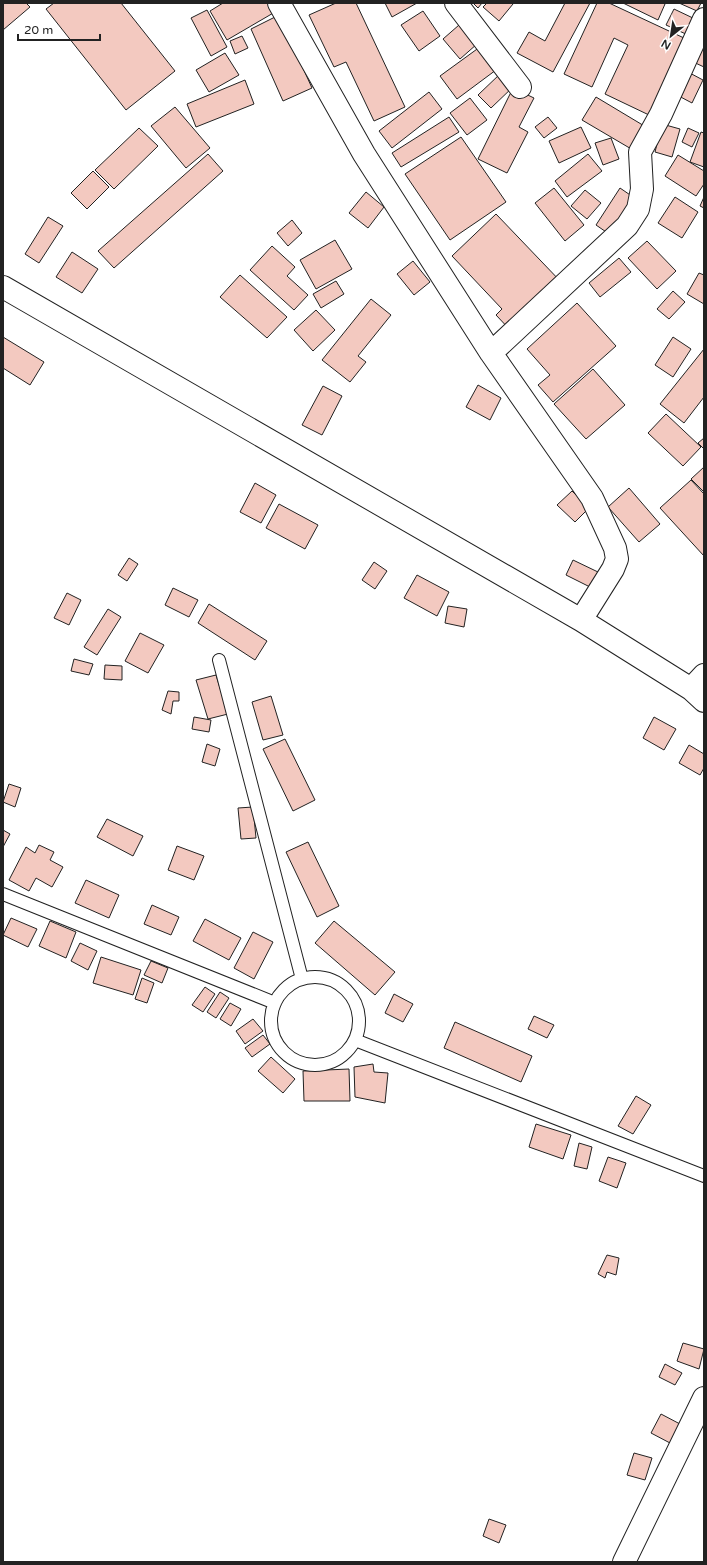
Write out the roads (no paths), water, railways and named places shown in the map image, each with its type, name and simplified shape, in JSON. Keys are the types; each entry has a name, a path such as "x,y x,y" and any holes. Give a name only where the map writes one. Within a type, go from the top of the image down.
{"street":[{"path":"279,3 364,154 491,354 592,498 615,548 617,559 613,569 581,620"},
{"path":"456,3 520,87"},
{"path":"491,354 627,226 638,209 642,189 640,152 661,114 704,19"},
{"path":"3,287 700,688"},
{"path":"624,1562 697,1429 704,1398"}],"lane":[{"path":"219,660 302,979"},
{"path":"3,894 275,1003"},
{"path":"317,977 331,980 343,988 353,998 358,1012 359,1026 355,1040 346,1053 334,1061 319,1065 304,1064 290,1057 279,1046 272,1033 271,1018 275,1003 281,992 291,984 302,979 317,977"},
{"path":"355,1040 704,1177"}]}
